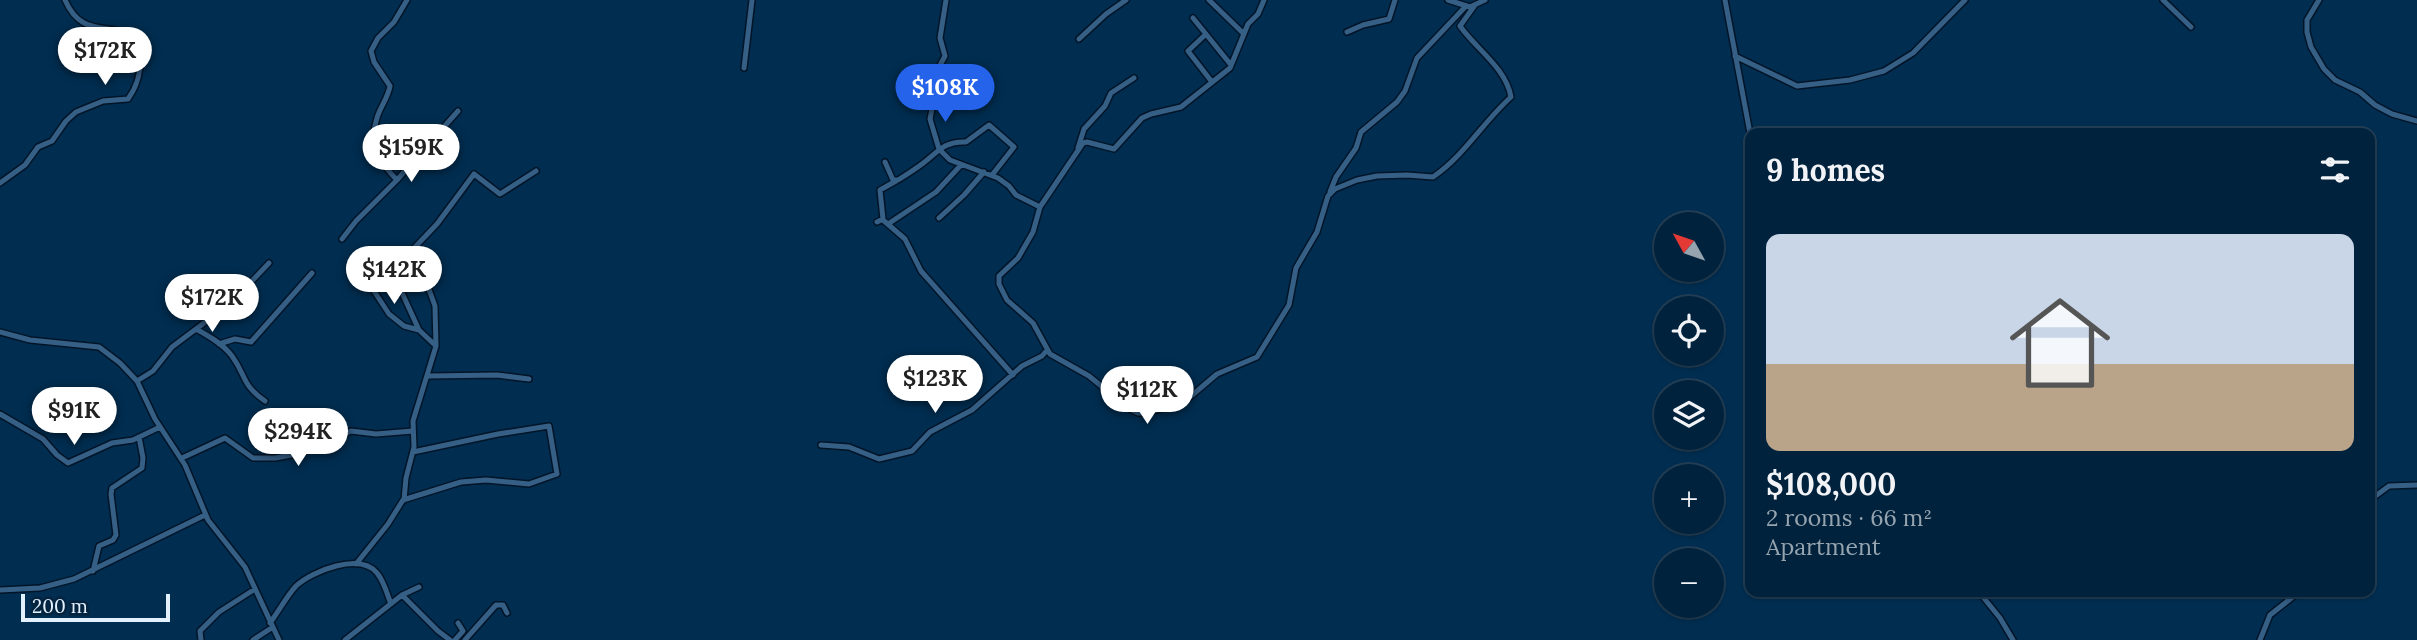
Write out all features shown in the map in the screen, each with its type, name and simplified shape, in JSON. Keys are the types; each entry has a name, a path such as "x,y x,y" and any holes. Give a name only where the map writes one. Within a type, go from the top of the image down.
{"street":[{"path":"0,183 28,162 38,147 52,141 76,112 103,101 128,99 138,80 141,62 136,37 83,22 72,14 65,0"},
{"path":"397,180 377,155 375,127 390,86 374,62 371,51 378,38 394,23 407,0"},
{"path":"744,68 752,0"},
{"path":"946,0 940,34 945,57 932,77 933,104 930,117 939,149 950,160 1003,181 1017,196 1040,207"},
{"path":"1079,39 1126,0"},
{"path":"1209,0 1244,34"},
{"path":"1264,0 1258,14 1249,22 1231,65 1212,82 1176,109 1142,118 1114,149 1087,142 1077,151 1040,207 1032,234 1016,261 1001,273 999,280 1007,300 1036,327 1053,357 1089,376 1135,412 1146,413 1184,402 1217,374 1258,356 1289,305 1296,268 1317,232 1328,195 1336,177 1356,148 1361,132 1397,102 1405,91 1417,58 1466,6"},
{"path":"1347,32 1363,24 1389,19 1395,0"},
{"path":"1448,0 1466,6 1485,0"},
{"path":"1725,0 1749,128"},
{"path":"1735,56 1799,87 1850,80 1881,72 1913,53 1965,0"},
{"path":"2163,0 2191,27"},
{"path":"2319,0 2307,20 2306,32 2324,69 2335,80 2360,92 2375,105 2392,114 2417,121"},
{"path":"1328,195 1344,185 1377,176 1433,177 1456,159 1493,113 1511,97 1510,90 1494,64 1460,26 1475,5"},
{"path":"1193,18 1231,65"},
{"path":"1206,34 1188,51 1212,82"},
{"path":"1077,151 1082,133 1105,106 1111,93 1135,78"},
{"path":"342,239 458,111"},
{"path":"992,175 1014,147 990,125 964,143 955,141 939,149 922,165 879,191 883,222 905,239 921,271 1013,375"},
{"path":"885,162 896,181"},
{"path":"883,222 936,192 961,165"},
{"path":"436,346 419,330 397,321 389,314 374,291 375,283 392,271 437,224 474,174 500,194 536,171"},
{"path":"939,218 984,172"},
{"path":"356,564 404,500 407,471 413,452 414,416 436,346 435,306 414,247"},
{"path":"137,381 151,373 169,349 232,302 269,263"},
{"path":"392,271 419,330"},
{"path":"219,344 235,339 251,342 312,273"},
{"path":"196,329 219,344 233,358 250,390 265,401"},
{"path":"0,332 40,341 99,347 137,381 160,427 182,458 205,515 245,567 279,640"},
{"path":"821,445 846,446 879,459 916,449 930,432 972,410 1026,364 1042,356 1047,350"},
{"path":"428,376 497,375 529,379"},
{"path":"0,414 43,439 57,456 68,463 112,443 139,437 160,427"},
{"path":"404,500 461,482 486,480 529,484 556,474 549,426 413,452"},
{"path":"182,458 225,438 253,458 275,458 297,454 351,431 376,434 413,431"},
{"path":"93,571 99,546 111,541 116,535 112,488 142,468 139,437"},
{"path":"2375,496 2389,486 2417,485"},
{"path":"0,590 40,589 93,571 128,551 205,515"},
{"path":"253,640 272,625 291,592 308,578 324,570 362,564 377,573 391,604"},
{"path":"345,640 402,596 419,587"},
{"path":"201,640 200,631 207,622 255,589"},
{"path":"402,596 438,631 458,640"},
{"path":"1983,597 2013,640"},
{"path":"2260,640 2270,615 2293,597"},
{"path":"458,640 496,605 503,606 508,613"},
{"path":"458,623 463,631 458,640"}]}
